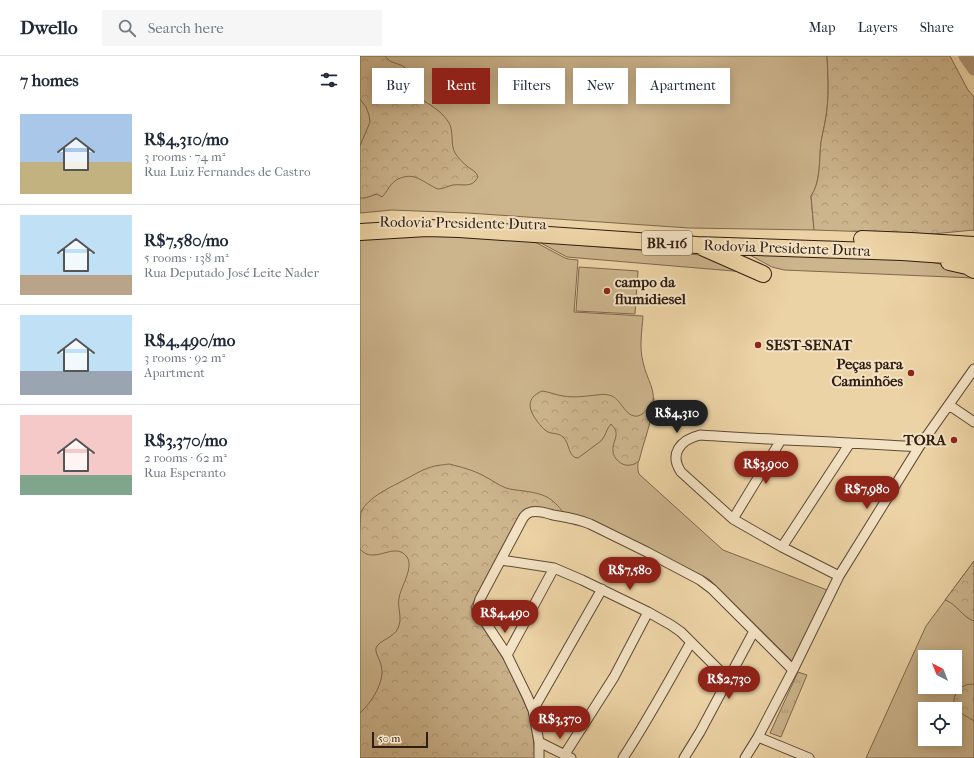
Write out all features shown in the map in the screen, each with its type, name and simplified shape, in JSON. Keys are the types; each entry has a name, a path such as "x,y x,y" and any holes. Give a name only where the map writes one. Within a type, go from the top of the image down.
{"highway":[{"name":"Rodovia Presidente Dutra","path":"360,222 403,219 488,222 737,236 906,246 974,257"},
{"name":"Rodovia Presidente Dutra","path":"360,232 427,228 459,229 697,245 974,245"},
{"path":"906,246 974,234"},
{"path":"697,245 763,274"},
{"path":"906,246 967,266 974,270"}],"street":[{"path":"746,758 793,670 839,576 919,447 974,369"},
{"path":"948,405 974,422"},
{"path":"839,576 782,547 733,519 681,472 677,466 676,459 679,449 688,440 700,435 919,447"},
{"path":"733,519 781,440"},
{"path":"782,547 850,443"},
{"path":"539,758 539,742 533,710 507,655 480,614 478,606 480,599 520,523 525,516 533,511 581,520 700,580 712,589 793,670"},
{"path":"501,560 554,568 648,612 681,632 728,679"},
{"path":"507,655 554,568"},
{"path":"533,710 602,590"},
{"path":"539,742 568,756 614,677 648,612"},
{"path":"684,758 700,732 754,631"},
{"path":"623,758 643,728 691,642"},
{"path":"758,737 809,758"}],"green space":[{"path":"360,56 827,56 827,113 821,142 818,177 811,196 814,230 689,228 468,213 392,210 360,213"},
{"path":"360,56 385,56 391,62 405,67 372,68 372,104 424,104 424,101 435,108 447,120 450,126 455,153 462,162 476,173 478,177 472,184 469,185 453,185 438,189 418,178 407,176 395,181 382,197 377,194 360,198 360,146 370,122 366,107 360,99"},
{"path":"827,56 950,56 968,90 974,97 974,230 932,234 814,230 811,196 818,177 821,142 827,113"},
{"path":"384,235 495,237 535,242 565,258 578,260 574,312 643,316 641,351 654,401 652,416 638,460 639,474 723,550 827,590 792,661 710,580 591,520 577,515 532,507 524,512 517,520 472,603 471,608 506,663 524,702 529,713 534,746 360,758 360,237"},
{"path":"539,242 713,256 745,272 567,257"},
{"path":"748,254 910,259 961,269 973,275 974,278 784,270 772,267"},
{"name":"campo da flumidiesel","path":"579,267 638,271 635,314 576,311"},
{"path":"542,391 567,397 603,394 610,395 615,398 627,412 634,416 641,415 648,408 654,398 650,422 639,461 634,464 624,465 616,459 613,454 613,448 616,431 611,424 601,441 578,458 572,456 563,437 545,430 534,417 530,408 531,400"},
{"path":"449,464 476,472 506,488 531,492 547,497 564,513 532,507 520,515 471,607 472,611 506,663 529,713 532,725 535,758 360,758 360,713 373,698 381,678 381,665 376,648 398,628 400,620 399,598 409,566 407,557 402,552 391,551 378,555 372,555 366,554 360,549 361,512 374,497 387,489 427,468"},
{"path":"974,561 974,758 866,758 926,626"},
{"path":"974,561 974,621 966,617 953,604 945,600"},
{"path":"798,672 807,675 781,737 770,733"},
{"path":"974,684 974,721 962,714 962,702 954,702 956,694 962,694 962,687"}],"waterway":[{"path":"965,56 974,69"}],"place":[{"name":"campo da flumidiesel","path":"607,291"},
{"name":"SEST-SENAT","path":"758,345"},
{"name":"Peças para Caminhões","path":"911,373"},
{"name":"TORA","path":"954,440"}]}
